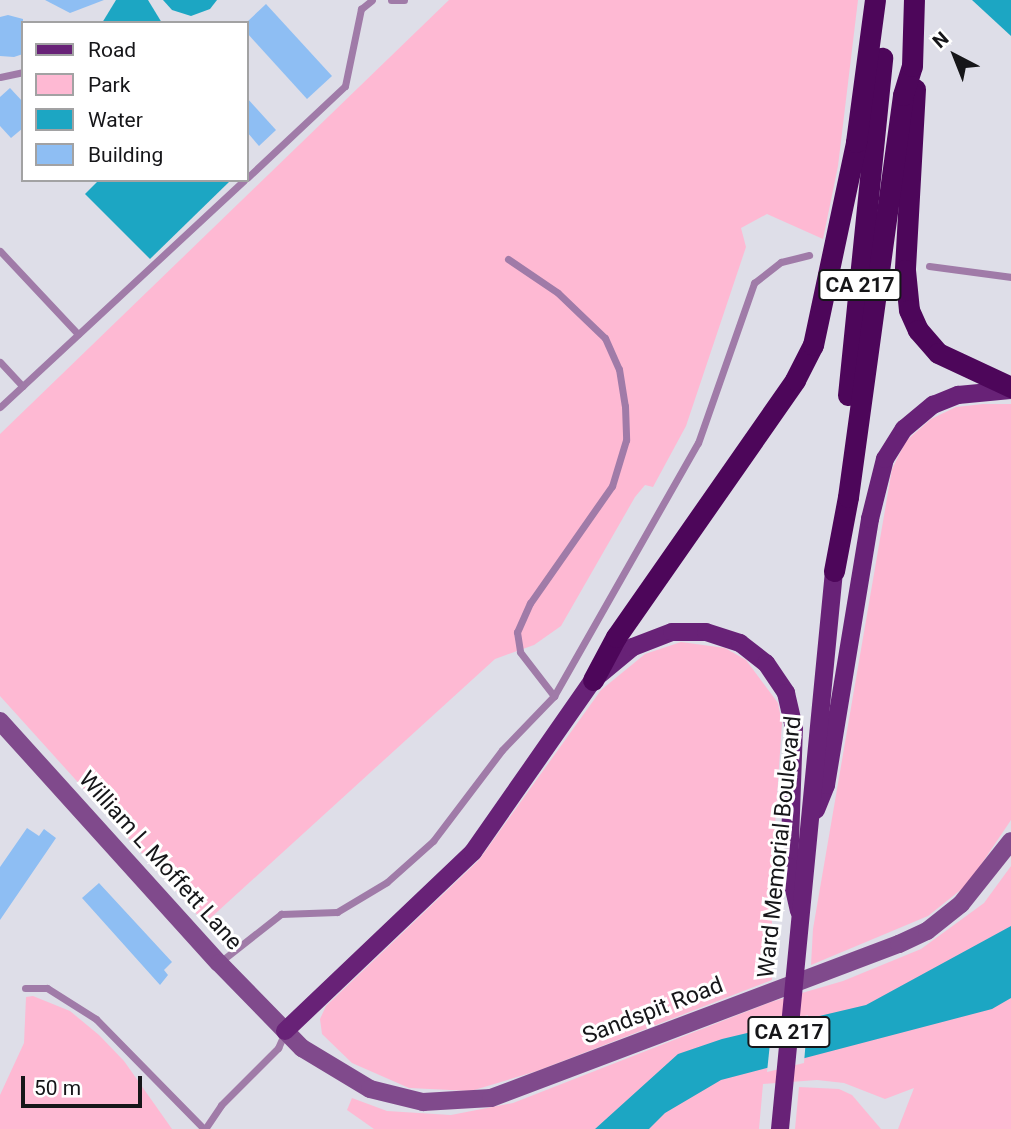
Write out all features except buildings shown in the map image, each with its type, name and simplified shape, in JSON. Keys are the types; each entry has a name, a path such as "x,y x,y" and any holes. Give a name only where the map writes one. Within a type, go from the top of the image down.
{"highway":[{"path":"593,680 616,637 795,380 813,345 856,142 874,0"},
{"name":"Ward Memorial Boulevard","path":"834,571 835,504 877,123 884,0"},
{"name":"Ward Memorial Boulevard","path":"834,571 903,95 912,66 914,0"},
{"path":"912,66 916,95 905,270 909,310 918,330 938,354 1011,389"}],"main road":[{"path":"807,832 826,785 870,519 885,459 904,429 933,405 958,395 1011,389"},
{"name":"Ward Memorial Boulevard","path":"780,1127 834,571"},
{"path":"285,1031 473,852 593,680 633,647 673,632 720,635 748,648 765,663 786,693 792,715 789,867 799,911"}],"street":[{"name":"William L Moffett Lane","path":"0,721 219,963 285,1031"},
{"name":"Sandspit Road","path":"285,1031 344,1077 395,1098 459,1103 491,1098 927,931 981,884 1011,841"}],"lane":[{"path":"248,176 345,86 361,9 372,0"},
{"path":"391,0 404,0"},
{"path":"0,77 21,72"},
{"path":"0,407 242,182"},
{"path":"0,251 78,334"},
{"path":"219,963 281,915 337,912 387,882 433,841 502,750 554,696 698,443 754,283 772,267 809,255"},
{"path":"508,259 558,293 605,338 619,369 625,406 624,449 611,485 530,603 517,632 520,652 554,696"},
{"path":"929,266 1011,277"},
{"path":"0,362 22,386"},
{"path":"25,988 47,988 96,1019 204,1129 221,1105 278,1048 285,1031"}],"green space":[{"path":"449,0 858,0 838,166 823,239 767,214 741,228 746,247 686,426 653,487 645,485 635,497 561,626 534,645 495,659 205,923 0,696 0,434"},
{"path":"1011,404 1011,820 968,884 928,916 811,965 813,929 892,469 906,441 931,419 956,407"},
{"path":"681,642 725,648 746,660 778,703 782,723 772,870 772,980 537,1071 471,1091 409,1088 352,1063 322,1034 320,1019 326,1006 479,860 601,690 645,654"},
{"path":"1011,866 1011,1129 898,1129 914,1088 885,1099 844,1083 817,1080 763,1084 759,1129 374,1129 347,1110 352,1098 387,1111 451,1115 513,1103 771,1002 843,981 921,949 984,903"},
{"path":"33,996 70,1011 99,1035 124,1061 172,1129 0,1129 0,1095 24,1043 26,997"},
{"path":"799,1087 839,1089 852,1095 881,1129 795,1129"}],"water":[{"path":"116,0 148,0 161,21 103,21"},
{"path":"163,0 217,0 210,9 191,16 172,10"},
{"path":"972,0 1011,0 1011,36"},
{"path":"97,182 229,182 150,259 85,194"},
{"path":"1011,926 1011,998 992,1009 721,1080 665,1113 649,1129 595,1129 678,1054 722,1039 866,1005"}],"pier":[{"path":"808,1015 804,1063 767,1072 772,1024"}]}
